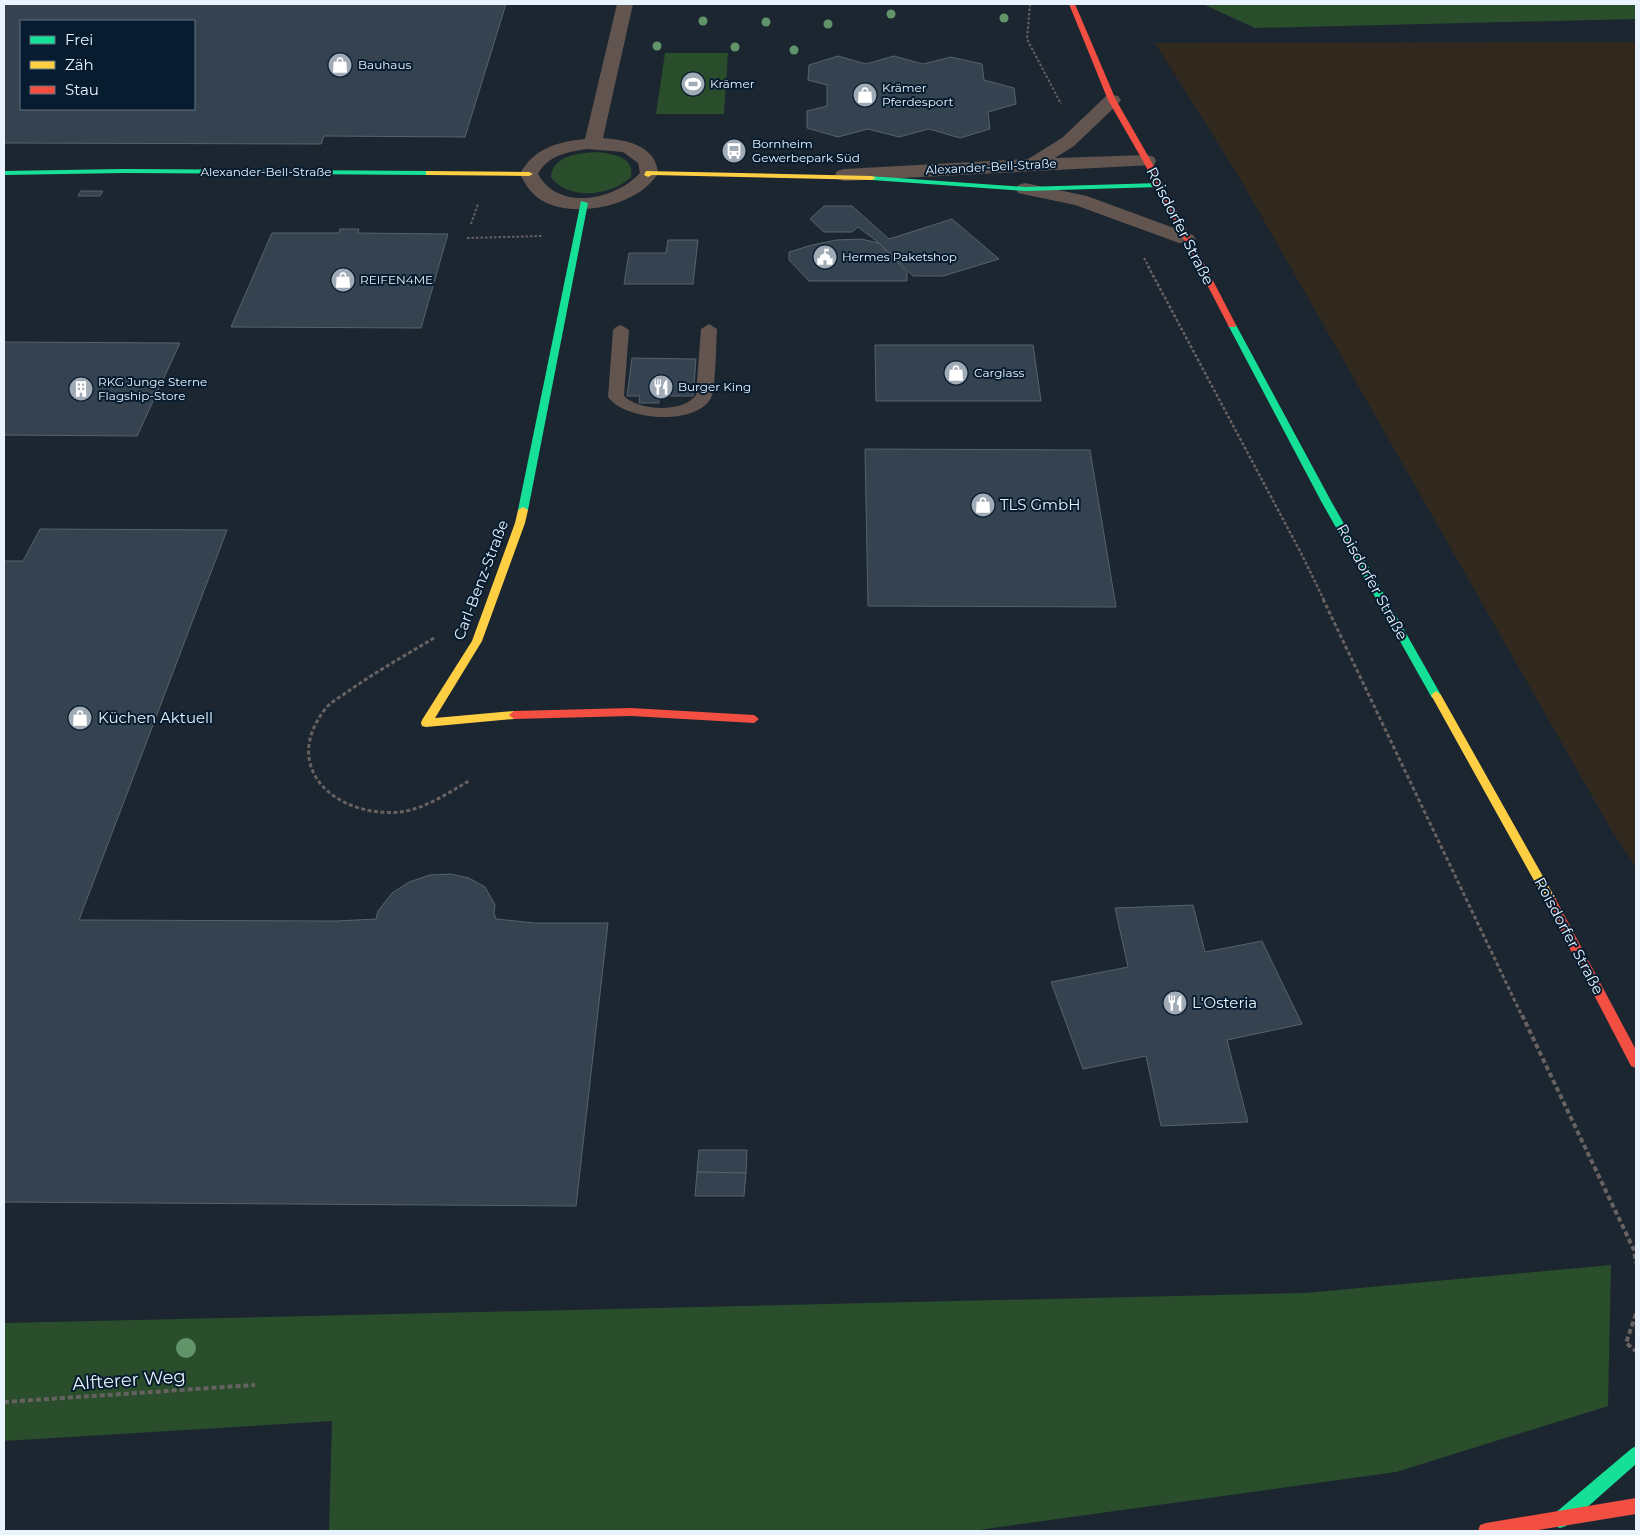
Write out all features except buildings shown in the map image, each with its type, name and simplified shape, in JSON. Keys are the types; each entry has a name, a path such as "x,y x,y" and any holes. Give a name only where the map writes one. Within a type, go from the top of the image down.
{"main road":[{"name":"Roisdorfer Straße","path":"1072,4 1112,100 1147,161 1186,239 1331,510 1544,888 1636,1062"},
{"name":"Alexander-Bell-Straße","path":"4,172 123,170 529,174"},
{"name":"Alexander-Bell-Straße","path":"649,174 836,176 1025,189 1159,185"},
{"name":"Carl-Benz-Straße","path":"584,203 520,523 477,640 426,723 533,713 708,714 754,719"},
{"path":"1560,1520 1636,1454"},
{"path":"1486,1531 1636,1506"}],"street":[{"path":"593,143 625,4"},
{"path":"1030,164 1068,142 1112,100"},
{"path":"593,143 616,145 635,151 647,161 649,174 642,184 627,194 606,201 584,203 560,200 542,194 532,185 529,174 536,162 550,152 570,145 593,143"},
{"name":"Alexander-Bell-Straße","path":"836,176 1030,164 1147,161"},
{"name":"Alexander-Bell-Straße","path":"1025,189 1080,200 1186,239"}],"lane":[{"path":"621,330 616,396 620,403 628,408 655,411 688,409 698,405 704,396 709,329"}],"path":[{"path":"1030,4 1027,39 1061,101 1064,119 1050,136 1068,142"},
{"path":"542,229 544,236 543,245"},
{"path":"467,238 544,236"},
{"path":"1143,257 1305,562 1634,1250 1636,1263"},
{"path":"440,634 363,681 328,706 314,727 307,750 315,782 339,802 366,811 400,812 434,801 469,781"},
{"path":"1636,1314 1626,1343 1636,1351"},
{"name":"Alfterer Weg","path":"4,1402 255,1385"}],"shaded area":[{"path":"1636,42 1636,867 1612,831 1238,175 1155,43"}],"green space":[{"path":"1155,4 1636,4 1636,19 1255,28 1205,5"},
{"name":"Krämer","path":"665,53 728,53 724,114 656,114"},
{"path":"598,152 610,154 626,161 630,165 631,177 623,183 602,192 579,193 559,185 551,177 556,164 562,160 583,153"},
{"path":"1611,1265 1608,1406 1396,1472 971,1531 329,1531 332,1421 4,1441 4,1323 1305,1293"}],"traffic: fast":[{"path":"4,173 123,171 429,173"},
{"path":"872,178 1025,189 1159,185"},
{"path":"523,510 584,203"},
{"path":"1232,325 1326,501 1436,695"},
{"path":"1560,1520 1636,1454"}],"traffic: slow":[{"path":"429,173 529,174"},
{"path":"648,175 649,173 872,178"},
{"path":"514,715 426,723 477,641 523,510"},
{"path":"1436,695 1550,899"}],"traffic: jam":[{"path":"1072,4 1112,100 1147,161 1232,325"},
{"path":"514,715 631,712 754,719"},
{"path":"1550,899 1636,1062"},
{"path":"1486,1531 1636,1506"}],"place":[{"name":"Bauhaus","path":"340,65"},
{"name":"Krämer","path":"693,84"},
{"name":"Krämer Pferdesport","path":"865,95"},
{"name":"Bornheim Gewerbepark Süd","path":"734,151"},
{"name":"Hermes Paketshop","path":"825,257"},
{"name":"REIFEN4ME","path":"343,280"},
{"name":"Carglass","path":"956,373"},
{"name":"Burger King","path":"661,387"},
{"name":"RKG Junge Sterne Flagship-Store","path":"81,389"},
{"name":"TLS GmbH","path":"983,505"},
{"name":"Küchen Aktuell","path":"80,718"},
{"name":"L'Osteria","path":"1175,1003"}]}
